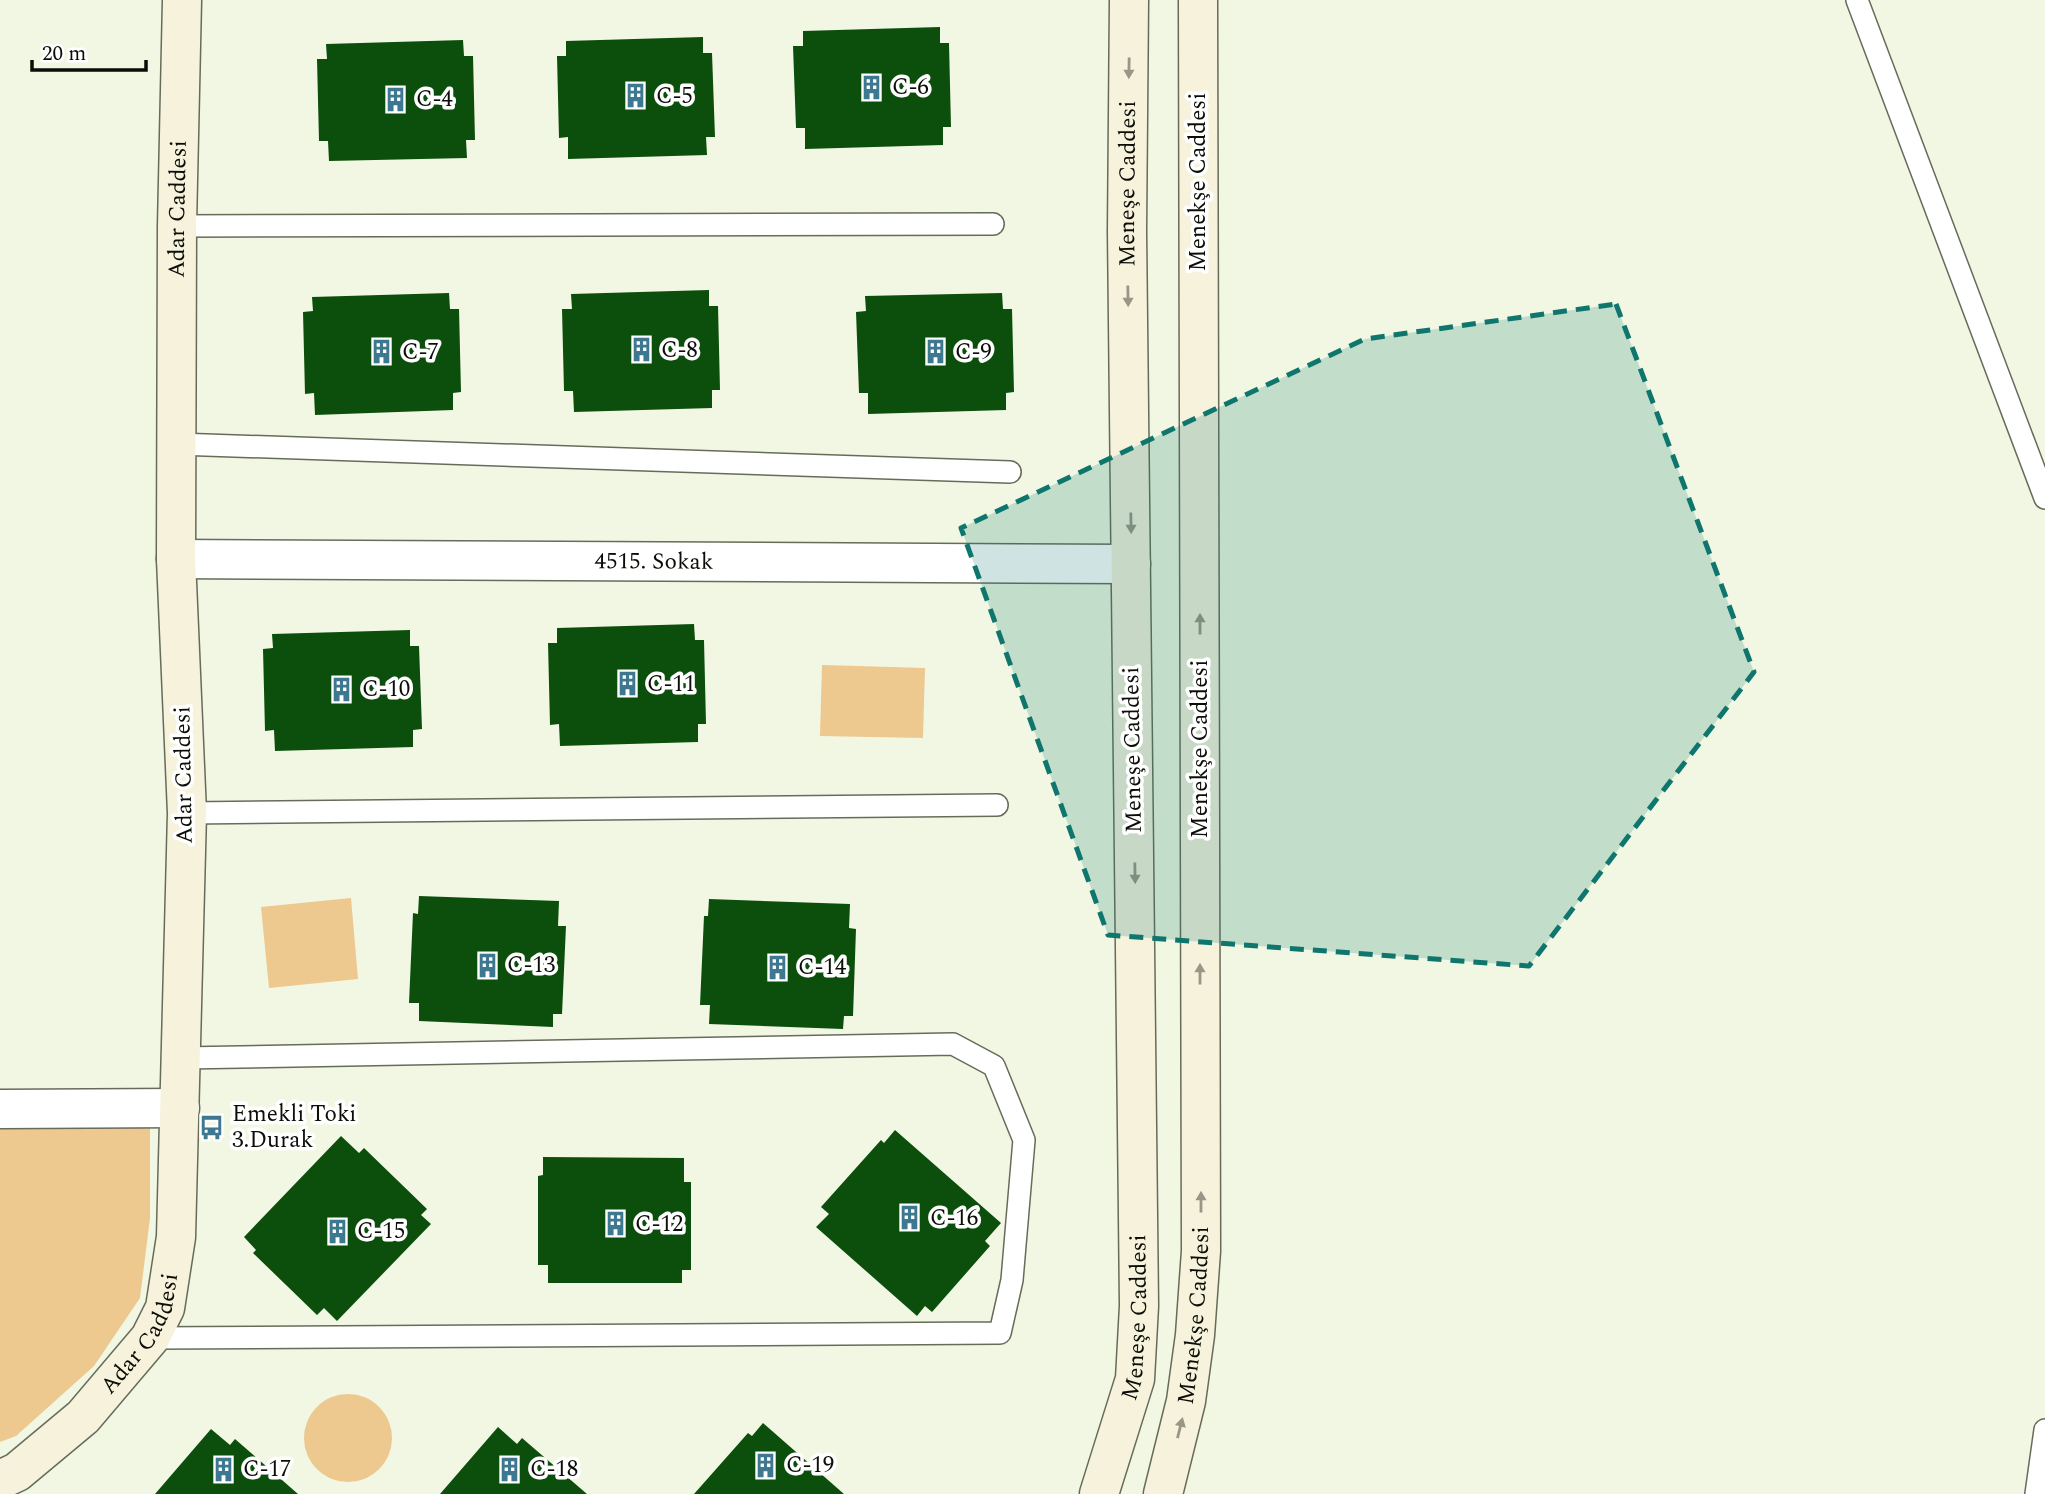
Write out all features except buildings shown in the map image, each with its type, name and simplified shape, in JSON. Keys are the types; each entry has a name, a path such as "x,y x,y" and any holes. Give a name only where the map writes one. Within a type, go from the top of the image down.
{"street":[{"name":"Adar Caddesi","path":"0,1480 17,1472 83,1417 150,1338 165,1308 176,1237 187,813 176,559 177,226 182,0"},
{"name":"Meneşe Caddesi","path":"1099,1494 1135,1379 1139,1306 1127,231 1129,0"},
{"name":"Menekşe Caddesi","path":"1163,1494 1186,1401 1195,1335 1201,1251 1198,0"},
{"name":"4515. Sokak","path":"176,559 1131,564"},
{"path":"0,1109 180,1108"}],"lane":[{"path":"1857,0 2045,498"},
{"path":"177,226 993,223"},
{"path":"177,444 1010,472"},
{"path":"187,813 996,805"},
{"path":"150,1338 1000,1333 1012,1280 1024,1140 994,1066 953,1044 182,1058"},
{"path":"2036,1494 2045,1430"}],"highlighted area":[{"path":"1616,304 1754,672 1529,966 1108,935 961,528 1365,339"}],"shaded area":[{"path":"822,665 925,668 923,738 820,736"},
{"path":"351,898 358,979 269,988 261,907"},
{"path":"150,1126 150,1218 140,1298 94,1366 16,1436 0,1442 0,1128"},
{"path":"348,1394 365,1398 379,1407 388,1421 392,1438 388,1455 379,1469 365,1478 348,1482 331,1478 317,1469 308,1455 304,1438 308,1421 317,1407 331,1398"}],"place":[{"name":"C-6","path":"872,87"},
{"name":"C-5","path":"636,96"},
{"name":"C-4","path":"396,99"},
{"name":"C-8","path":"641,350"},
{"name":"C-7","path":"382,352"},
{"name":"C-9","path":"935,352"},
{"name":"C-11","path":"627,684"},
{"name":"C-10","path":"342,689"},
{"name":"C-13","path":"487,965"},
{"name":"C-14","path":"778,967"},
{"name":"Emekli Toki 3.Durak","path":"212,1127"},
{"name":"C-16","path":"910,1218"},
{"name":"C-12","path":"615,1224"},
{"name":"C-15","path":"337,1231"},
{"name":"C-19","path":"766,1465"},
{"name":"C-17","path":"223,1469"},
{"name":"C-18","path":"510,1469"}]}
